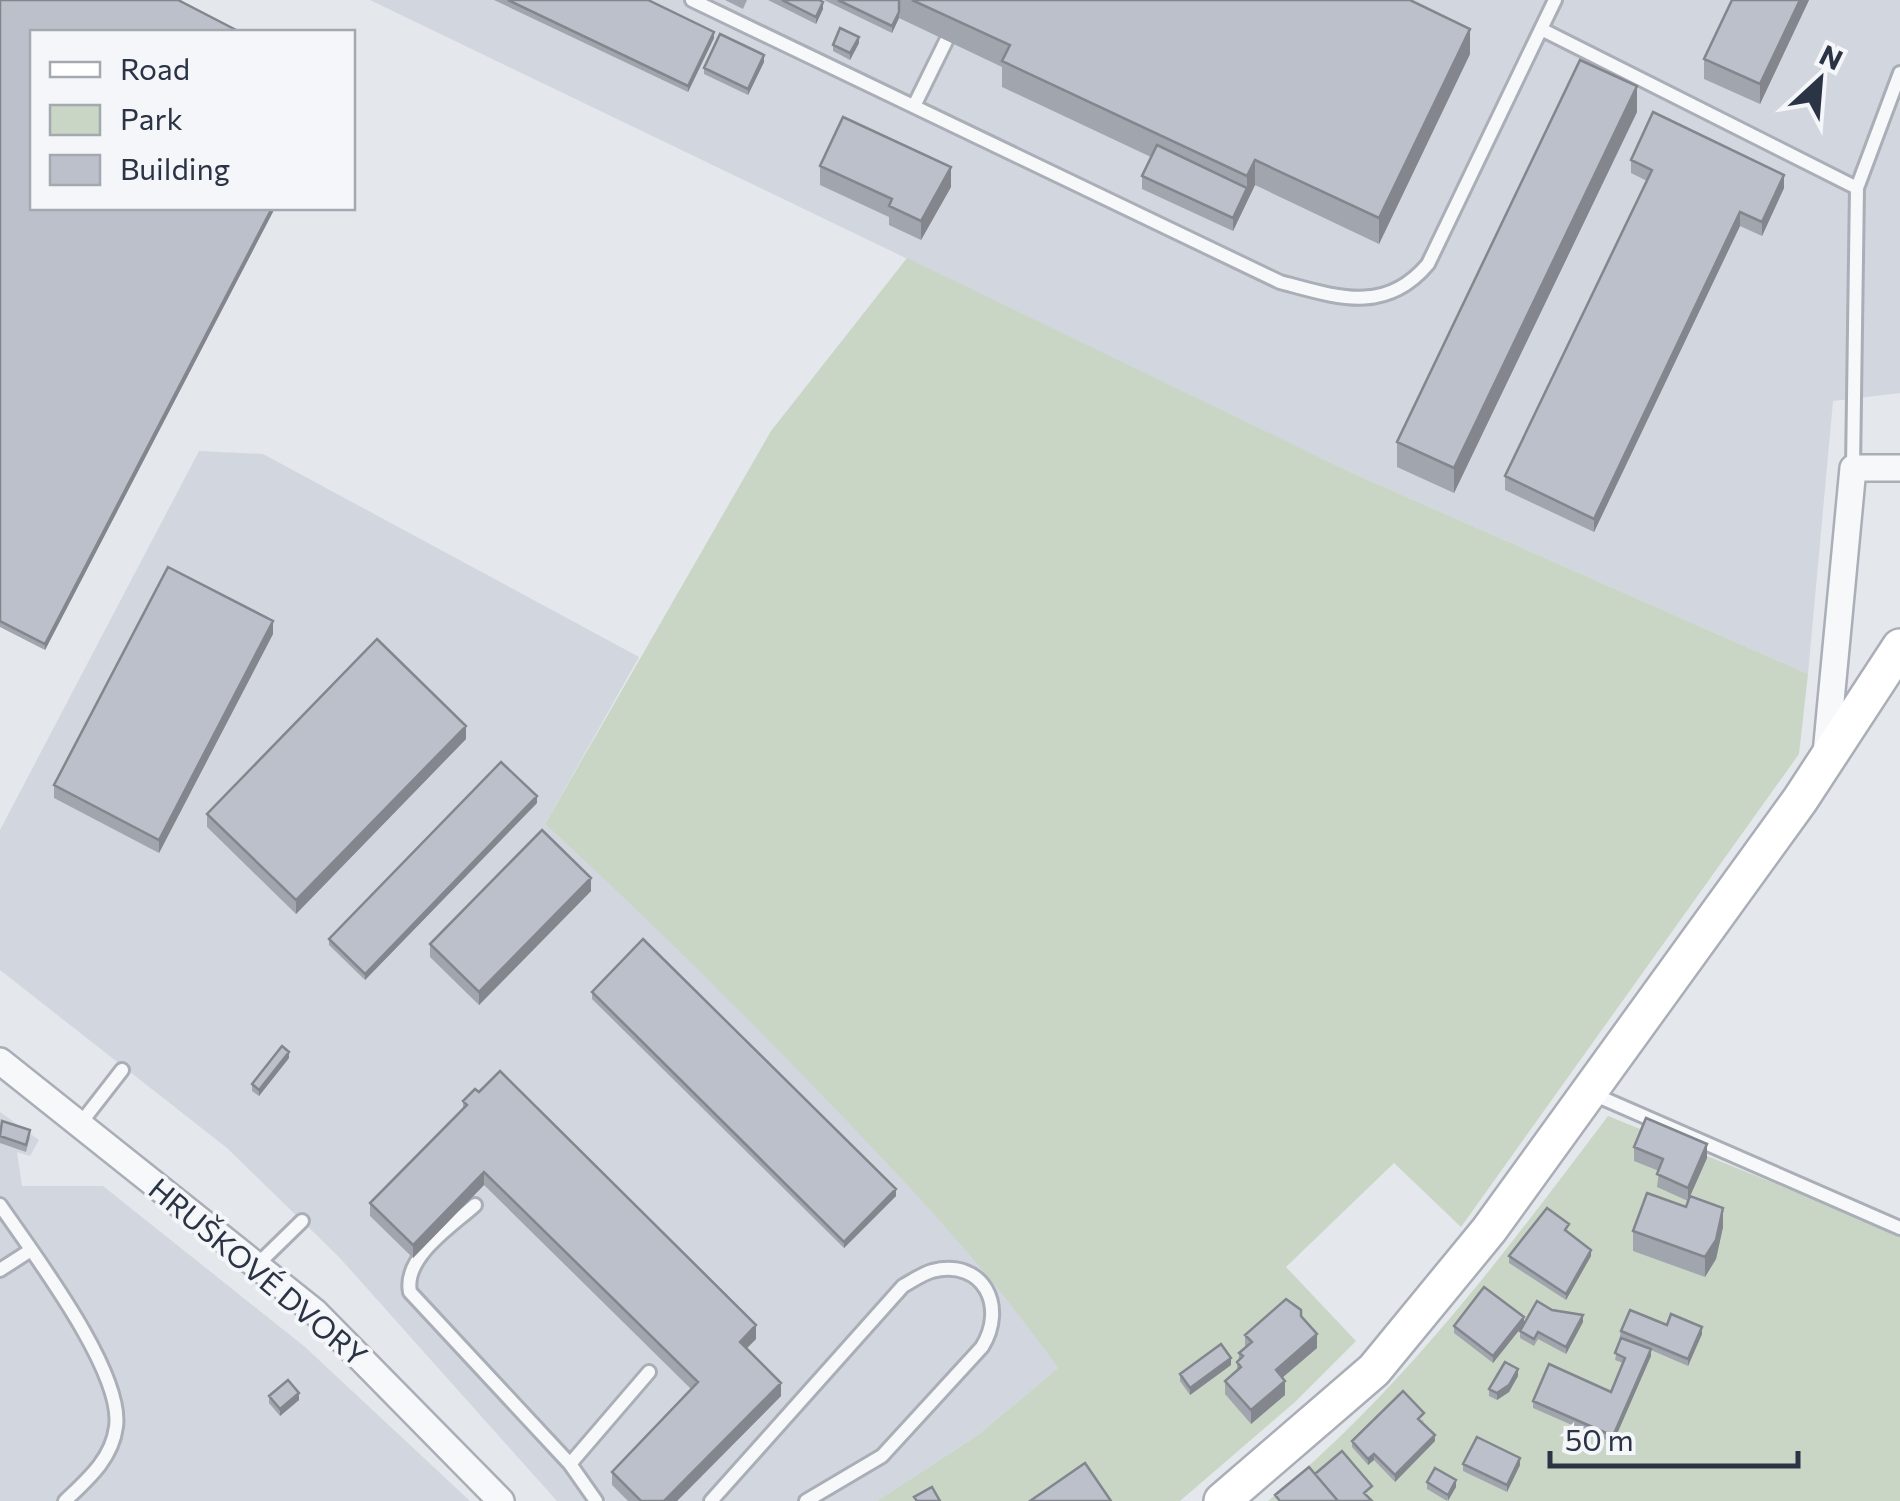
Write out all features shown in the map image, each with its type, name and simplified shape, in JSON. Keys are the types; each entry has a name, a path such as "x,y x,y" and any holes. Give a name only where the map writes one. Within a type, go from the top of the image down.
{"street":[{"path":"1826,759 1853,468 1900,468"},
{"path":"1222,1501 1374,1370 1490,1230 1591,1094 1900,647"},
{"name":"HRUŠKOVÉ DVORY","path":"0,1061 257,1265 343,1339 501,1501"}],"lane":[{"path":"692,0 1280,282 1344,299 1386,296 1411,284 1428,264 1555,0"},
{"path":"1541,29 1857,188"},
{"path":"914,106 946,41"},
{"path":"1853,468 1857,188 1900,73"},
{"path":"80,1124 122,1070"},
{"path":"1591,1094 1900,1228"},
{"path":"0,1205 105,1369 115,1404 116,1426 108,1451 96,1473 65,1501"},
{"path":"475,1205 418,1260 408,1280 410,1292 570,1464 596,1501"},
{"path":"257,1265 302,1222"},
{"path":"0,1270 31,1250"},
{"path":"711,1501 903,1286 936,1270 955,1270 980,1283 996,1313 994,1329 982,1347 882,1456 806,1501"},
{"path":"570,1464 649,1372"}],"shaded area":[{"path":"370,0 1900,0 1900,393 1833,401 1808,674 1350,472"},
{"path":"199,451 263,454 639,657 545,824 674,942 910,1185 998,1283 1058,1368 978,1435 877,1501 557,1501 339,1257 227,1148 0,970 0,830"},
{"path":"0,1112 39,1140 30,1156 17,1152 22,1186 103,1186 305,1347 470,1501 0,1501"}],"green space":[{"path":"907,258 1350,472 1808,674 1799,754 1461,1227 1394,1163 1286,1267 1356,1341 1295,1402 1180,1501 877,1501 978,1435 1058,1368 974,1259 882,1158 717,989 545,824 771,431"},
{"path":"1608,1116 1900,1234 1900,1501 1268,1501 1317,1459 1407,1367 1490,1269"}],"building":[{"path":"0,0 178,0 236,30 30,30 30,210 271,210 45,644 0,621"},
{"path":"508,0 648,0 714,32 688,86"},
{"path":"782,0 819,0 823,2 816,17"},
{"path":"838,0 899,0 899,12 892,26"},
{"path":"912,0 1410,0 1470,29 1379,218 1255,160 1247,176 1002,61 1010,45"},
{"path":"1732,0 1800,0 1760,84 1704,59"},
{"path":"840,28 859,37 850,53 833,45"},
{"path":"720,34 764,55 748,89 704,68"},
{"path":"1580,60 1637,86 1454,468 1397,442"},
{"path":"1653,112 1784,175 1762,222 1740,212 1594,519 1505,476 1652,170 1631,160"},
{"path":"843,117 951,167 921,221 889,206 892,199 820,166"},
{"path":"1157,145 1247,188 1233,218 1142,176"},
{"path":"168,567 273,621 159,840 54,785"},
{"path":"377,639 466,726 296,900 207,814"},
{"path":"501,762 537,796 365,974 329,939"},
{"path":"542,830 591,878 479,992 430,944"},
{"path":"643,939 896,1189 844,1242 592,992"},
{"path":"282,1046 289,1052 259,1090 252,1084"},
{"path":"500,1071 756,1325 740,1342 781,1383 664,1501 641,1501 612,1472 698,1382 484,1172 413,1245 370,1203 467,1105 463,1101 475,1089 479,1092"},
{"path":"1646,1118 1707,1144 1688,1188 1657,1174 1663,1159 1634,1147"},
{"path":"2,1121 30,1130 26,1145 0,1136"},
{"path":"1647,1193 1686,1207 1690,1196 1723,1208 1716,1240 1705,1257 1633,1231"},
{"path":"1547,1208 1569,1224 1565,1230 1591,1250 1566,1294 1509,1256"},
{"path":"1484,1287 1524,1317 1493,1356 1454,1326"},
{"path":"1286,1299 1301,1310 1301,1316 1317,1334 1276,1370 1285,1381 1251,1410 1225,1381 1241,1367 1237,1362 1243,1356 1239,1353 1252,1342 1245,1335"},
{"path":"1537,1301 1552,1310 1583,1315 1566,1347 1538,1332 1534,1339 1520,1331"},
{"path":"1630,1310 1667,1325 1671,1314 1702,1327 1688,1359 1621,1331"},
{"path":"1621,1338 1651,1349 1613,1436 1533,1401 1549,1364 1611,1392 1625,1358 1615,1353"},
{"path":"1221,1344 1231,1358 1190,1388 1180,1374"},
{"path":"1505,1362 1518,1369 1509,1385 1497,1393 1489,1389"},
{"path":"288,1380 299,1393 280,1409 269,1396"},
{"path":"1403,1391 1424,1413 1418,1419 1435,1435 1395,1475 1374,1454 1368,1459 1352,1441"},
{"path":"1477,1437 1520,1458 1507,1485 1463,1464"},
{"path":"1342,1451 1372,1486 1364,1493 1372,1501 1338,1501 1315,1474"},
{"path":"1085,1463 1111,1501 1030,1501"},
{"path":"1309,1467 1338,1501 1280,1501 1275,1495"},
{"path":"1435,1468 1456,1480 1448,1495 1427,1482"},
{"path":"932,1487 940,1501 917,1501 914,1497"}]}
